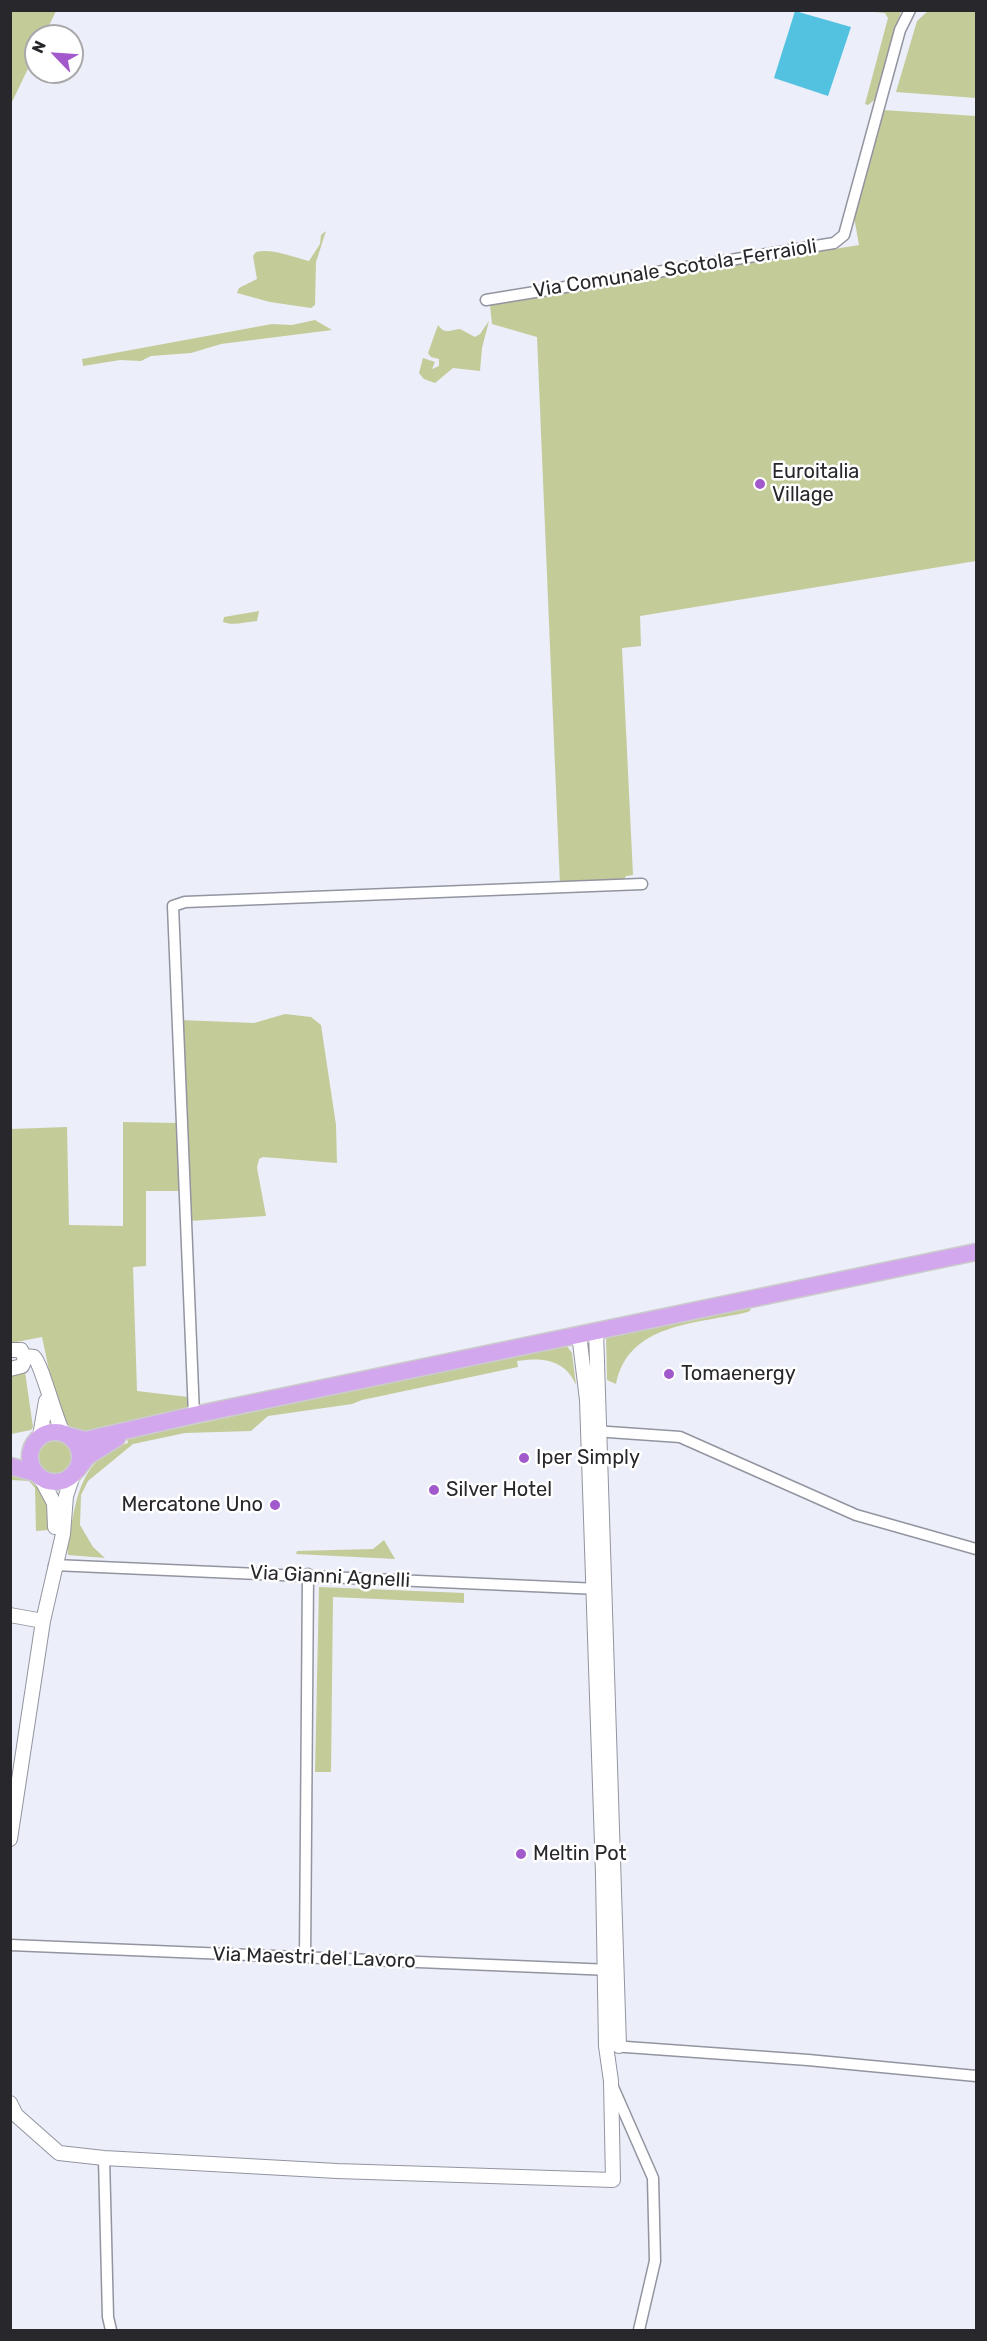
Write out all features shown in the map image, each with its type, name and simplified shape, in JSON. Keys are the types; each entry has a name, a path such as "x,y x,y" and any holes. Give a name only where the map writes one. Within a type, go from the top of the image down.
{"main road":[{"path":"10,1455 52,1431 84,1440 976,1252"},
{"path":"10,1466 58,1482 75,1473 96,1450 139,1428"},
{"path":"66,1435 76,1442 80,1454 75,1473"},
{"path":"36,1442 29,1460 37,1475"}],"street":[{"name":"Via Comunale Scotola-Ferraioli","path":"486,300 834,243 844,235 900,30 910,10"},
{"path":"194,1415 173,906 184,902 642,884"},
{"path":"10,2103 16,2115 60,2153 104,2158 336,2171 613,2180 611,2081 613,2046 594,1431 596,1331"},
{"path":"579,1334 587,1400 594,1431"},
{"path":"10,1350 21,1350 25,1356 34,1357 38,1361 46,1393 66,1435"},
{"path":"10,1369 22,1366 25,1356"},
{"path":"36,1442 45,1420 46,1393"},
{"path":"594,1431 680,1437 856,1515 976,1549"},
{"path":"10,1839 43,1621 54,1564 62,1541 66,1496 75,1473"},
{"path":"37,1475 48,1488 55,1508 54,1564"},
{"name":"Via Gianni Agnelli","path":"54,1564 599,1589"},
{"path":"305,1958 308,1574"},
{"path":"10,1615 43,1621"},
{"name":"Via Maestri del Lavoro","path":"10,1945 611,1970"},
{"path":"613,2046 808,2060 976,2076"},
{"path":"611,2081 653,2178 655,2261 639,2331"},
{"path":"104,2158 108,2317 111,2331"}],"green space":[{"path":"11,10 56,11 50,24 24,24 24,77 11,104"},
{"path":"865,11 901,11 877,98 868,105 865,104 888,18 885,13"},
{"path":"928,11 976,11 976,98 896,92 917,21"},
{"name":"Euroitalia Village","path":"883,110 976,116 976,561 640,616 641,646 622,648 633,875 626,876 624,880 560,885 537,337 492,324 490,305 859,245 854,217"},
{"path":"326,231 316,262 315,305 311,308 270,302 237,293 239,288 257,279 253,256 256,252 275,252 309,261 320,244 321,235"},
{"path":"315,320 332,330 221,344 191,353 151,356 141,361 120,360 83,366 82,359 272,324 292,325"},
{"path":"489,321 482,348 480,371 453,368 435,383 424,379 419,373 423,358 435,362 432,369 439,366 439,359 431,357 428,353 438,325 445,331 460,329 475,337"},
{"path":"259,611 257,621 235,624 223,622 224,617"},
{"path":"285,1014 311,1017 321,1025 336,1125 337,1163 263,1157 259,1159 257,1168 266,1216 190,1221 180,1020 254,1023"},
{"path":"123,1122 178,1123 181,1206 179,1191 146,1191 146,1266 133,1267 137,1391 188,1397 189,1409 76,1436 58,1413 42,1337 11,1343 11,1129 67,1127 69,1225 123,1226"},
{"path":"751,1306 750,1311 744,1313 685,1324 649,1338 634,1349 623,1364 616,1384 607,1380 606,1336"},
{"path":"566,1345 572,1353 576,1385 566,1370 552,1362 535,1359 517,1361 518,1367 352,1404 268,1416 251,1431 185,1433 133,1444 88,1481 81,1495 80,1525 93,1547 105,1558 68,1555 68,1542 82,1484 95,1463 115,1448 128,1443 127,1439"},
{"path":"25,1372 33,1427 31,1430 11,1434 10,1375"},
{"path":"55,1441 67,1446 72,1458 67,1470 55,1475 43,1470 38,1458 43,1446"},
{"path":"11,1470 31,1480 43,1491 49,1507 49,1530 36,1531 35,1488 29,1481 11,1480"},
{"path":"384,1540 395,1559 296,1554 297,1551 373,1549"},
{"path":"319,1587 464,1593 464,1603 333,1597 331,1772 315,1772"}],"water":[{"path":"795,11 851,27 828,96 774,78"}],"place":[{"name":"Euroitalia Village","path":"760,484"},
{"name":"Tomaenergy","path":"669,1374"},
{"name":"Iper Simply","path":"524,1458"},
{"name":"Silver Hotel","path":"434,1490"},
{"name":"Mercatone Uno","path":"275,1505"},
{"name":"Meltin Pot","path":"521,1854"}]}
